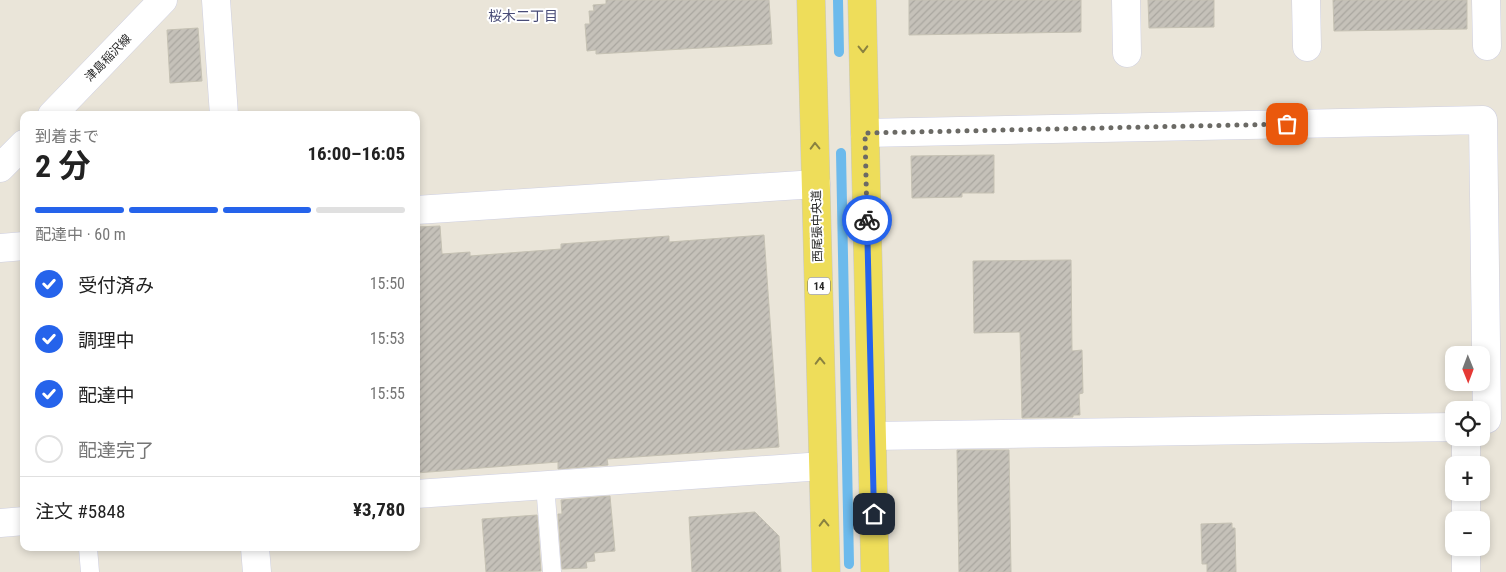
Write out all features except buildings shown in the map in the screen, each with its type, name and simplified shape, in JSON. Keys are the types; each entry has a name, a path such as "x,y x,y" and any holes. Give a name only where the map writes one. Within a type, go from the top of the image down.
{"main road":[{"name":"西尾張中央道","path":"811,0 826,572"},
{"path":"862,0 875,572"}],"street":[{"name":"津島稲沢線","path":"56,111 163,0"},
{"path":"216,0 224,111"},
{"path":"1126,0 1127,53"},
{"path":"1306,0 1307,47"},
{"path":"1486,0 1486,46"},
{"path":"865,133 1483,120 1491,419"},
{"path":"0,168 20,148"},
{"path":"420,210 816,184"},
{"path":"0,248 20,246"},
{"path":"872,436 1445,427"},
{"path":"420,494 823,466"},
{"path":"0,523 20,521"},
{"path":"255,551 257,572"},
{"path":"1466,556 1466,572"}],"lane":[{"path":"545,485 552,572"},
{"path":"88,551 90,572"}],"waterway":[{"path":"838,0 839,52"},
{"path":"841,153 849,564"}],"way so far":[{"path":"867,220 865,133 1287,124"}],"district":[{"name":"桜木二丁目","path":"523,16"}],"route":[{"path":"867,220 874,514"}]}
